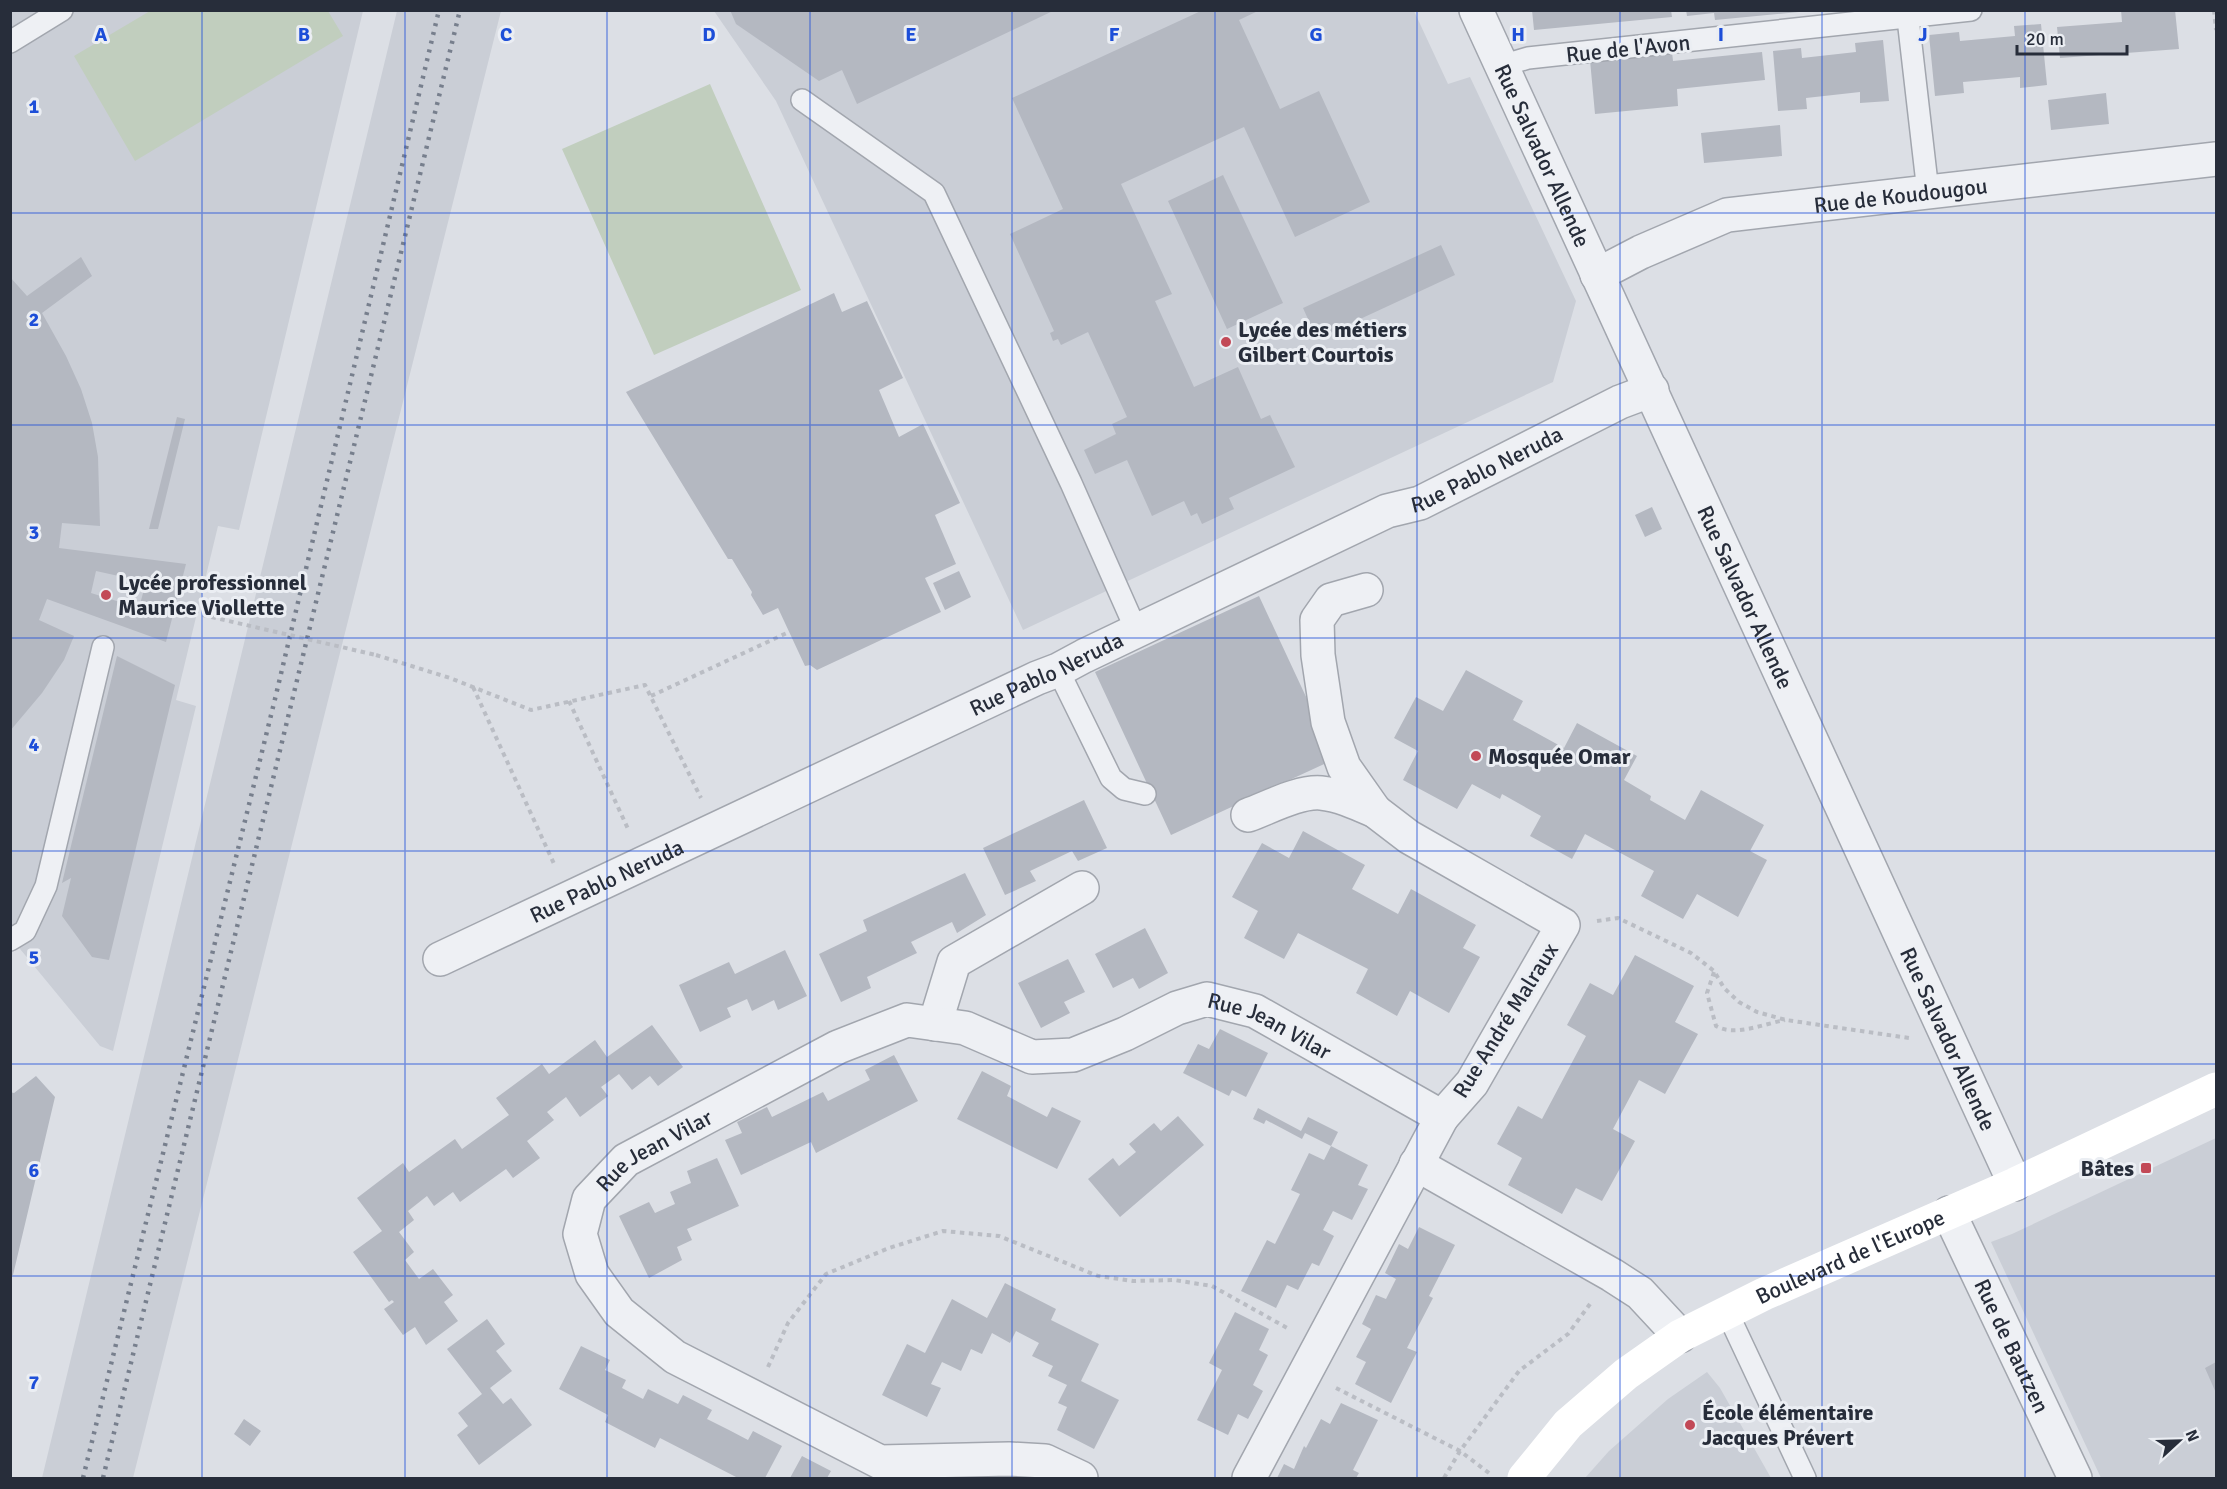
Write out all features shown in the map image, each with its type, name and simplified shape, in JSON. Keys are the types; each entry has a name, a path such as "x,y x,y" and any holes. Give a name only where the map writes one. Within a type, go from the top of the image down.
{"street":[{"name":"Rue Salvador Allende","path":"1476,10 2015,1184"},
{"name":"Rue de Koudougou","path":"1597,275 1641,252 1727,215 2217,159"},
{"name":"Rue Pablo Neruda","path":"440,959 1058,670 1387,511 1420,503 1620,402 1652,390"},
{"name":"Rue André Malraux","path":"1366,590 1331,600 1317,620 1317,656 1328,722 1344,767 1375,812"},
{"name":"Rue André Malraux","path":"1248,815 1292,798 1318,792 1347,798 1375,812 1409,837 1563,925 1472,1083 1442,1117"},
{"path":"935,1024 954,962 1082,888"},
{"name":"Rue Jean Vilar","path":"1081,1479 1045,1461 1008,1469 880,1462 675,1357 619,1312 592,1274 580,1234 589,1199 626,1160 838,1047 907,1020 965,1029 1032,1057 1073,1055 1125,1034 1177,1008 1207,999 1256,1011 1442,1117"},
{"name":"Boulevard de l'Europe","path":"1524,1479 1568,1424 1626,1374 1680,1336 1764,1294 2015,1184 2217,1089"},
{"path":"1249,1479 1442,1117"},
{"path":"1416,1164 1640,1293 1680,1336"},
{"name":"Rue de Bautzen","path":"1949,1213 2075,1479"}],"lane":[{"path":"10,42 62,10"},
{"name":"Rue de l'Avon","path":"1501,66 1528,58 1907,14 1971,10"},
{"path":"1907,14 1928,192"},
{"path":"802,100 934,193 1071,483 1137,632"},
{"path":"10,940 25,931 46,886 103,647"},
{"path":"1058,670 1111,778 1124,789 1144,794"},
{"path":"1727,1312 1804,1479"}],"path":[{"path":"2214,10 2217,30"},
{"path":"176,608 376,655 472,687 531,710 645,685 716,829"},
{"path":"651,696 789,632"},
{"path":"472,687 570,898"},
{"path":"570,701 644,863"},
{"path":"1563,925 1618,918 1691,953 1714,971 1725,988 1739,1002 1757,1012 1786,1020 1951,1045"},
{"path":"1714,971 1707,993 1716,1026 1724,1031 1736,1032 1786,1020"},
{"path":"754,1397 789,1323 826,1274 890,1248 943,1231 999,1236 1098,1276 1133,1281 1174,1280 1212,1286 1312,1359 1460,1451 1497,1479"},
{"path":"1444,1479 1460,1451 1519,1371 1568,1334 1612,1275"}],"shaded area":[{"name":"Lycée professionnel Maurice Viollette","path":"10,11 363,11 239,530 218,526 176,700 196,706 113,1051 100,1046 11,938"},
{"path":"397,11 501,11 133,1478 42,1478"},
{"name":"Lycée des métiers Gilbert Courtois","path":"714,11 1414,11 1448,84 1470,77 1576,301 1553,382 1023,630 776,101"},
{"path":"2216,1138 2216,1478 2101,1478 1991,1242"},
{"name":"École élémentaire Jacques Prévert","path":"1707,1372 1720,1388 1771,1478 1585,1478 1609,1451 1668,1399"}],"green space":[{"path":"150,11 328,11 343,36 135,161 74,56"},
{"path":"710,84 801,290 654,355 562,149"}],"building":[{"path":"730,10 1055,10 857,104 842,70 819,81 736,24"},
{"path":"1203,10 1260,10 1239,20 1280,109 1319,91 1370,202 1295,237 1244,127 1121,184 1172,294 1155,301 1194,387 1238,367 1261,419 1270,415 1295,467 1229,498 1234,509 1202,524 1197,513 1191,516 1184,501 1152,516 1127,460 1095,474 1084,450 1116,434 1112,424 1127,417 1088,332 1061,345 1058,339 1053,341 1050,333 1054,331 1010,234 1063,209 1012,98"},
{"path":"1532,10 1671,10 1672,17 1534,30"},
{"path":"1686,10 1799,10 1799,12 1715,20 1714,13 1687,16"},
{"path":"2121,10 2175,10 2179,49 2060,58 2057,27 2122,22"},
{"path":"2041,24 2047,85 2020,88 2020,77 1963,82 1964,93 1935,96 1929,35 1959,32 1960,41 2015,36 2014,26"},
{"path":"1883,40 1889,101 1860,103 1860,92 1806,98 1807,109 1778,111 1773,51 1801,48 1802,58 1856,52 1855,43"},
{"path":"1672,52 1673,61 1762,52 1765,80 1677,89 1678,106 1595,114 1590,60"},
{"path":"2106,93 2109,124 2051,130 2048,100"},
{"path":"1780,125 1782,156 1704,163 1701,133"},
{"path":"1223,175 1283,303 1227,329 1168,201"},
{"path":"1441,245 1455,275 1317,339 1303,308"},
{"path":"81,257 92,276 42,313 81,389 92,423 98,457 100,526 62,523 59,548 186,564 166,642 47,599 39,620 74,636 64,660 42,693 10,731 10,277 27,296","holes":["96,571 146,582 139,608 91,593"]},
{"path":"834,293 842,312 867,301 903,378 879,390 899,437 923,424 960,503 935,515 956,564 925,578 941,612 817,670 810,665 805,666 778,608 763,615 732,559 728,559 626,392"},
{"path":"177,417 185,419 158,529 149,529"},
{"path":"1652,507 1662,529 1645,537 1635,515"},
{"path":"959,571 971,597 945,610 933,583"},
{"path":"1259,596 1335,759 1171,835 1095,672"},
{"path":"117,656 175,685 109,960 92,957 62,916 71,878 62,883"},
{"path":"1466,670 1523,701 1513,720 1564,748 1577,723 1637,756 1624,780 1651,796 1650,800 1685,820 1701,790 1764,825 1750,851 1767,860 1738,917 1697,894 1683,919 1641,896 1654,871 1585,834 1572,859 1530,836 1541,816 1502,794 1500,799 1472,784 1457,809 1403,780 1418,751 1394,738 1416,697 1443,711"},
{"path":"1084,800 1107,848 1078,861 1072,851 1030,871 1036,881 1005,895 983,848"},
{"path":"1303,831 1365,865 1352,889 1398,914 1411,889 1476,925 1463,948 1480,957 1449,1013 1410,991 1397,1016 1356,993 1368,969 1298,933 1284,959 1244,938 1258,911 1232,897 1262,843 1289,858"},
{"path":"965,873 986,915 957,933 952,922 911,942 917,953 867,977 871,988 841,1002 819,954 867,931 863,920"},
{"path":"1145,928 1168,973 1139,989 1133,978 1113,988 1095,954"},
{"path":"785,950 807,996 778,1010 774,1000 752,1011 747,999 727,1008 731,1017 700,1032 679,985 729,962 735,974"},
{"path":"1635,955 1694,986 1675,1022 1698,1034 1665,1094 1639,1080 1613,1129 1635,1141 1602,1201 1576,1188 1562,1214 1508,1185 1522,1158 1497,1144 1518,1106 1542,1119 1586,1036 1567,1025 1590,983 1613,995"},
{"path":"1068,959 1085,992 1064,1002 1070,1013 1041,1028 1018,983"},
{"path":"652,1025 683,1067 658,1086 650,1076 632,1090 619,1074 601,1087 608,1096 580,1117 566,1097 547,1112 554,1120 527,1141 540,1158 513,1178 506,1169 460,1202 453,1192 434,1206 427,1196 408,1211 414,1220 399,1232 414,1252 405,1260 419,1279 433,1269 453,1295 444,1302 458,1321 426,1345 415,1327 403,1335 384,1309 394,1302 392,1300 389,1302 353,1252 382,1231 357,1198 403,1163 409,1172 455,1139 462,1149 509,1115 496,1098 542,1064 549,1074 595,1040 607,1057"},
{"path":"1220,1029 1268,1053 1246,1097 1232,1090 1229,1096 1183,1073 1198,1044 1209,1049"},
{"path":"894,1055 918,1101 816,1153 811,1142 741,1175 725,1140 742,1133 737,1122 767,1107 772,1117 823,1092 828,1101 870,1080 865,1070"},
{"path":"982,1071 1011,1086 1007,1096 1047,1117 1052,1107 1081,1121 1057,1169 957,1119"},
{"path":"36,1076 55,1097 13,1275 10,1275 10,1092 14,1093"},
{"path":"1258,1108 1301,1131 1308,1117 1338,1132 1331,1146 1305,1133 1302,1139 1266,1120 1264,1124 1253,1119"},
{"path":"1178,1116 1204,1145 1120,1217 1088,1179 1113,1158 1119,1166 1136,1152 1129,1144 1154,1123 1161,1131"},
{"path":"1331,1146 1368,1165 1358,1185 1368,1189 1352,1220 1333,1211 1323,1230 1334,1236 1319,1266 1312,1263 1298,1290 1287,1285 1276,1308 1241,1291 1267,1240 1275,1244 1300,1194 1291,1190 1309,1153 1324,1160"},
{"path":"717,1158 739,1206 687,1229 692,1240 677,1247 682,1260 649,1278 619,1216 649,1202 655,1213 675,1204 670,1192 691,1183 687,1171"},
{"path":"1419,1227 1455,1245 1429,1296 1433,1298 1407,1348 1417,1352 1391,1403 1355,1384 1366,1362 1356,1357 1371,1329 1362,1324 1376,1295 1386,1299 1396,1279 1385,1273 1399,1244 1408,1249"},
{"path":"1005,1283 1056,1309 1051,1320 1099,1344 1081,1381 1119,1400 1094,1449 1057,1430 1067,1407 1058,1403 1067,1385 1048,1376 1053,1366 1032,1356 1039,1343 1016,1331 1010,1343 992,1333 982,1354 971,1349 961,1371 942,1362 931,1384 941,1388 927,1417 882,1395 907,1344 925,1353 952,1299 987,1318"},
{"path":"1235,1312 1269,1329 1259,1350 1268,1355 1253,1385 1263,1391 1248,1419 1238,1414 1228,1435 1197,1420 1222,1370 1209,1363"},
{"path":"487,1319 505,1344 496,1351 512,1371 490,1388 503,1404 511,1398 532,1425 479,1465 457,1435 468,1426 458,1413 482,1394 447,1349"},
{"path":"581,1346 610,1360 605,1370 626,1380 622,1388 643,1399 648,1389 678,1404 683,1395 712,1410 707,1419 748,1440 753,1431 782,1446 765,1478 738,1478 660,1438 655,1448 605,1422 608,1415 559,1389"},
{"path":"2216,1362 2216,1393 2205,1368"},
{"path":"1341,1403 1378,1420 1353,1470 1359,1473 1356,1478 1277,1478 1284,1464 1294,1469 1304,1446 1306,1448 1321,1419 1330,1424"},
{"path":"244,1419 261,1431 250,1446 234,1434"},
{"path":"802,1456 831,1471 827,1478 790,1478"}],"railway":[{"path":"83,1478 275,699 439,10"},
{"path":"103,1478 460,10"}],"place":[{"name":"Lycée des métiers Gilbert Courtois","path":"1226,342"},
{"name":"Lycée professionnel Maurice Viollette","path":"106,595"},
{"name":"Mosquée Omar","path":"1476,756"},
{"name":"Bâtes","path":"2146,1168"},
{"name":"École élémentaire Jacques Prévert","path":"1690,1425"}]}
